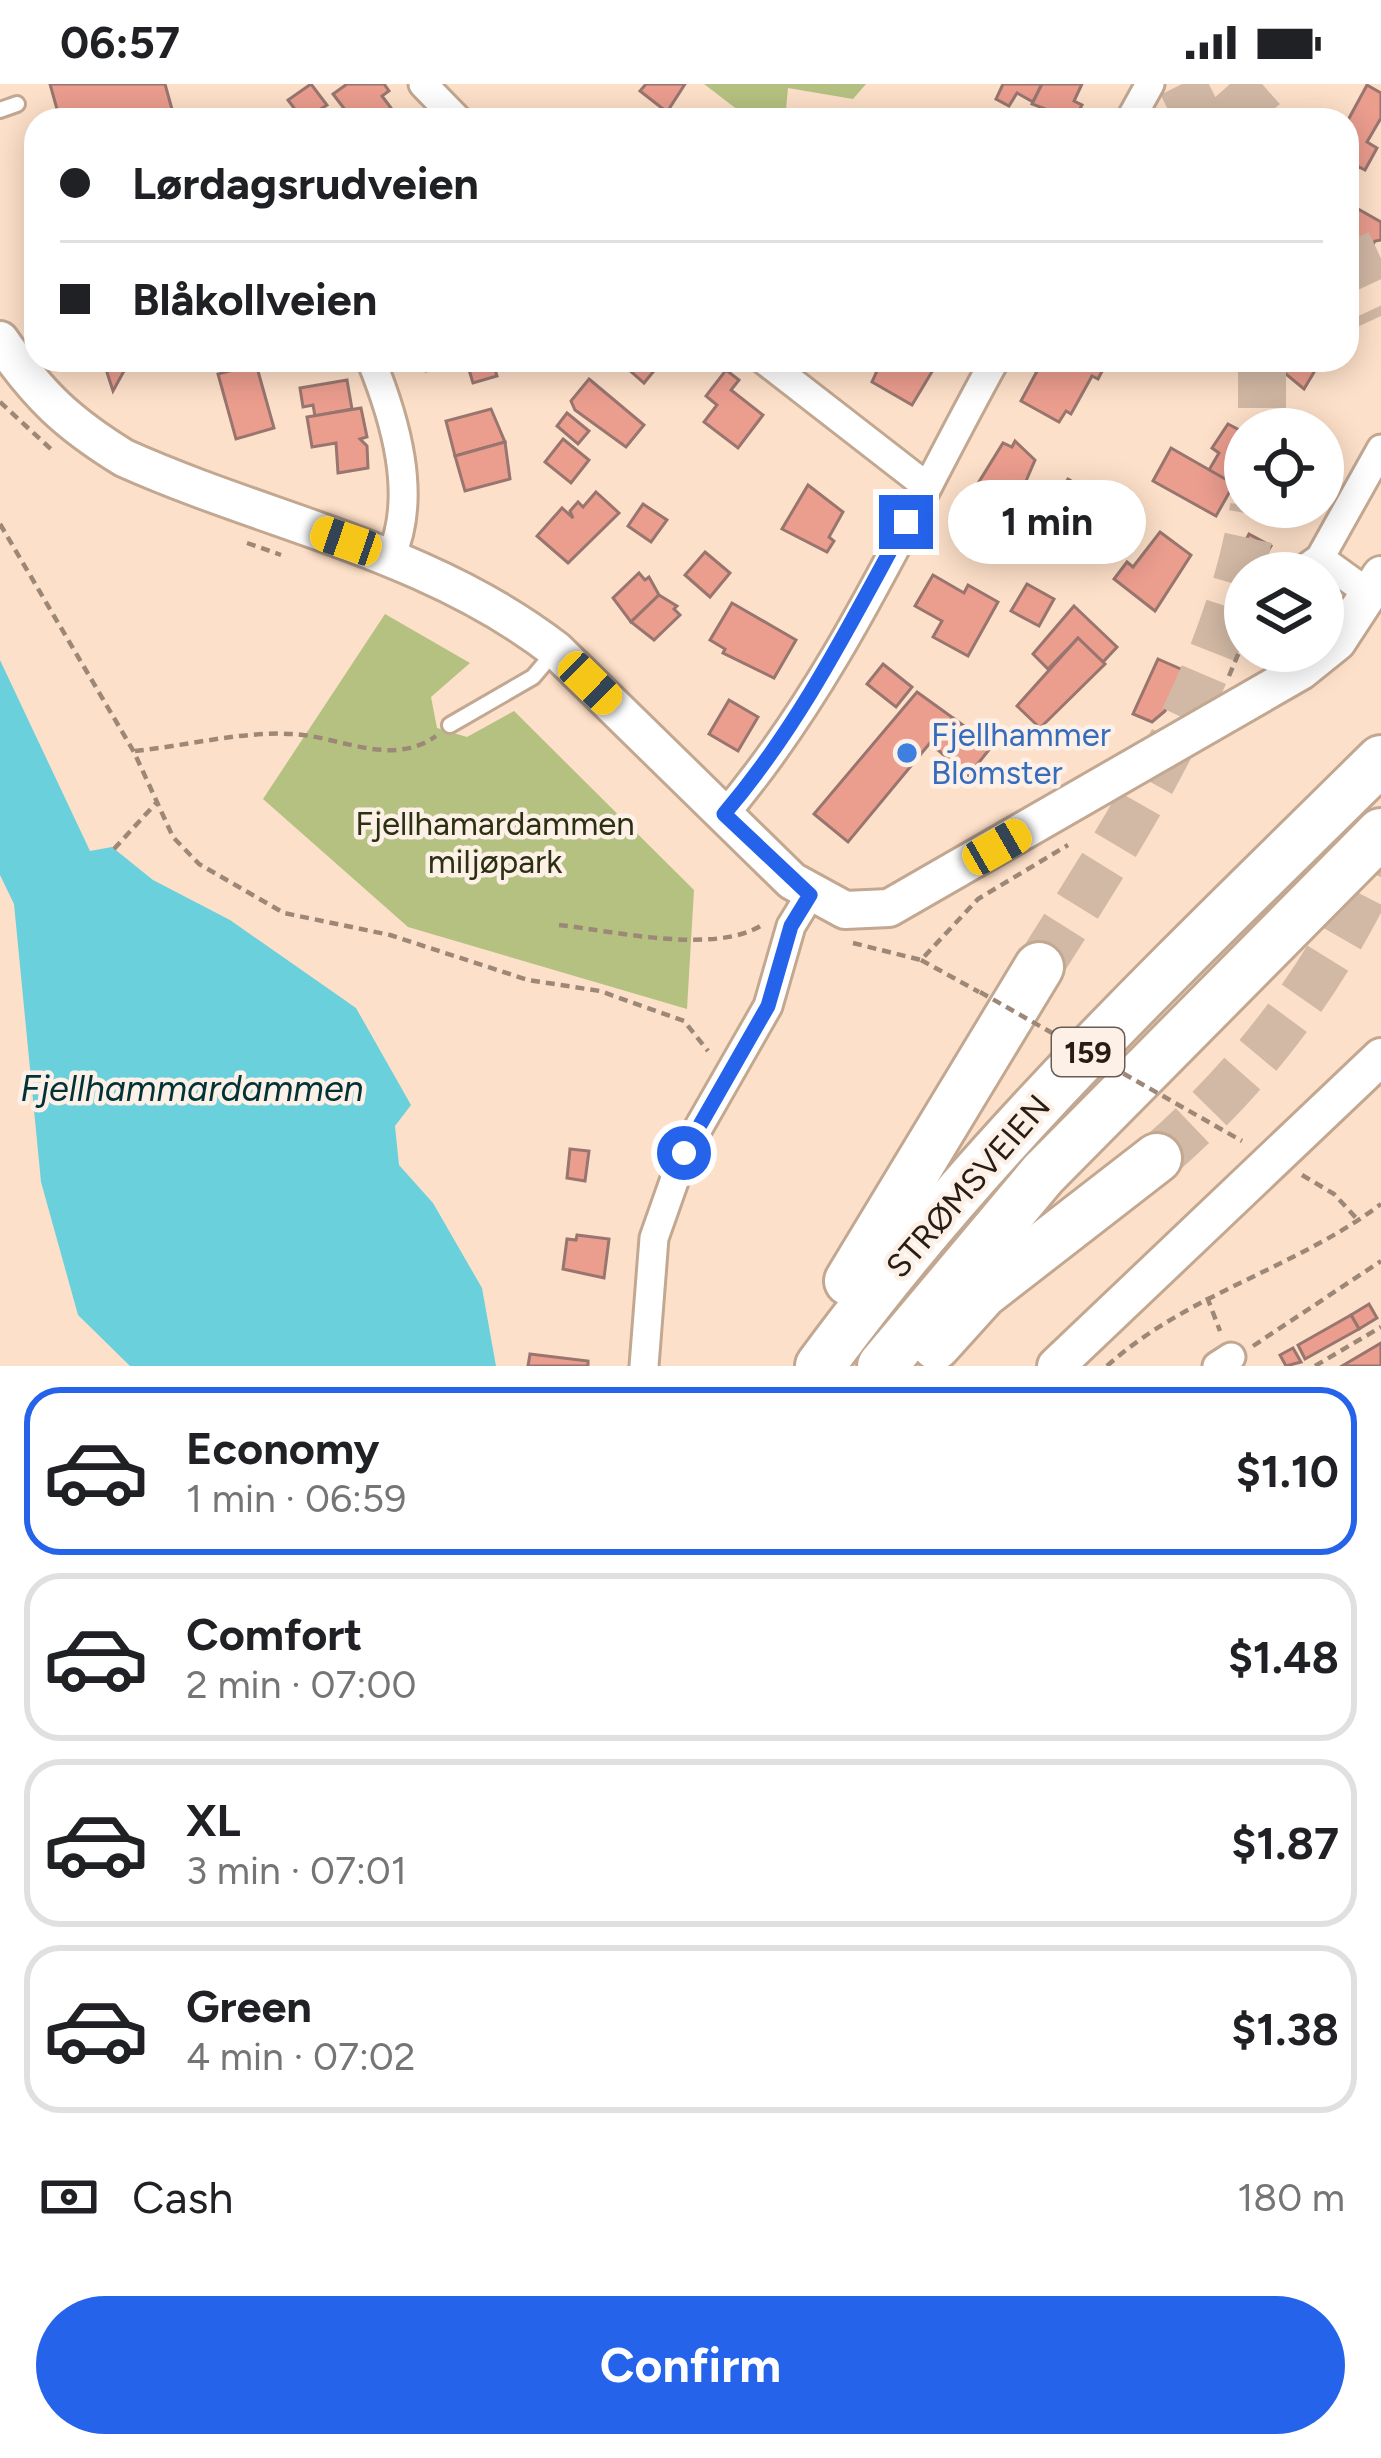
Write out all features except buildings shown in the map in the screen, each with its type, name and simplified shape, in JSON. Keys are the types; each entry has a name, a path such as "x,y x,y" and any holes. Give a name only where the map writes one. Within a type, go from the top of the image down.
{"highway":[{"name":"STRØMSVEIEN","path":"820,1366 902,1258 1000,1144 1381,760"},
{"name":"STRØMSVEIEN","path":"882,1366 1042,1174 1381,832"},
{"path":"792,1366 926,1162 1039,968"},
{"path":"916,1366 983,1293 1157,1158"}],"street":[{"path":"423,84 446,108"},
{"path":"0,340 37,394 78,430 124,458 212,495 391,556 482,599 556,650 724,814 792,912 768,1006 684,1153 654,1238 644,1366"},
{"path":"375,372 392,412 406,524 391,556"},
{"path":"800,372 925,485"},
{"path":"724,814 772,758 808,703 988,372"},
{"path":"1318,552 1381,449"},
{"path":"792,912 889,908 1301,671 1337,642 1376,585 1344,576"},
{"path":"1056,1366 1381,1057"}],"lane":[{"path":"0,110 17,104"},
{"path":"450,725 520,686 556,650"}],"path":[{"path":"0,402 57,454"},
{"path":"0,524 134,752 173,837 199,864 284,913 390,935 528,980 600,991 684,1021 727,1075"},
{"path":"241,541 299,561"},
{"path":"134,752 293,734 382,751 426,743 450,725"},
{"path":"114,849 157,802"},
{"path":"921,960 978,898 1074,840 1078,824 1069,806"},
{"path":"559,926 709,940 738,938 792,912 819,938 921,960 1242,1141"},
{"path":"1297,1172 1334,1194 1359,1221"},
{"path":"1107,1366 1154,1326 1359,1221 1381,1204"},
{"path":"1207,1297 1224,1362 1305,1316 1381,1261"},
{"path":"1315,1366 1381,1327"}],"green space":[{"path":"704,84 866,84 853,99 788,88 786,108 735,108"},
{"name":"Fjellhamardammen miljøpark","path":"385,614 470,663 431,697 437,728 467,737 514,711 694,890 687,1009 408,927 263,799"}],"water":[{"name":"Fjellhammardammen","path":"0,660 90,851 112,847 153,880 230,920 356,1008 411,1105 395,1126 399,1165 433,1203 482,1288 496,1366 130,1366 78,1315 41,1182 14,904 0,875"}],"tunnel":[{"path":"1182,84 1194,108"},
{"path":"1230,84 1251,108"},
{"path":"1359,268 1381,316"},
{"path":"1262,372 1262,408"},
{"path":"1039,967 1139,804 1198,689 1222,630 1250,528"},
{"path":"1157,1158 1226,1092 1286,1020 1337,943 1381,858"}],"place":[{"name":"Fjellhammer Blomster","path":"907,753"}],"route":[{"path":"684,1153 768,1006 791,926 810,895 724,814 772,758 808,703 906,522"}]}
